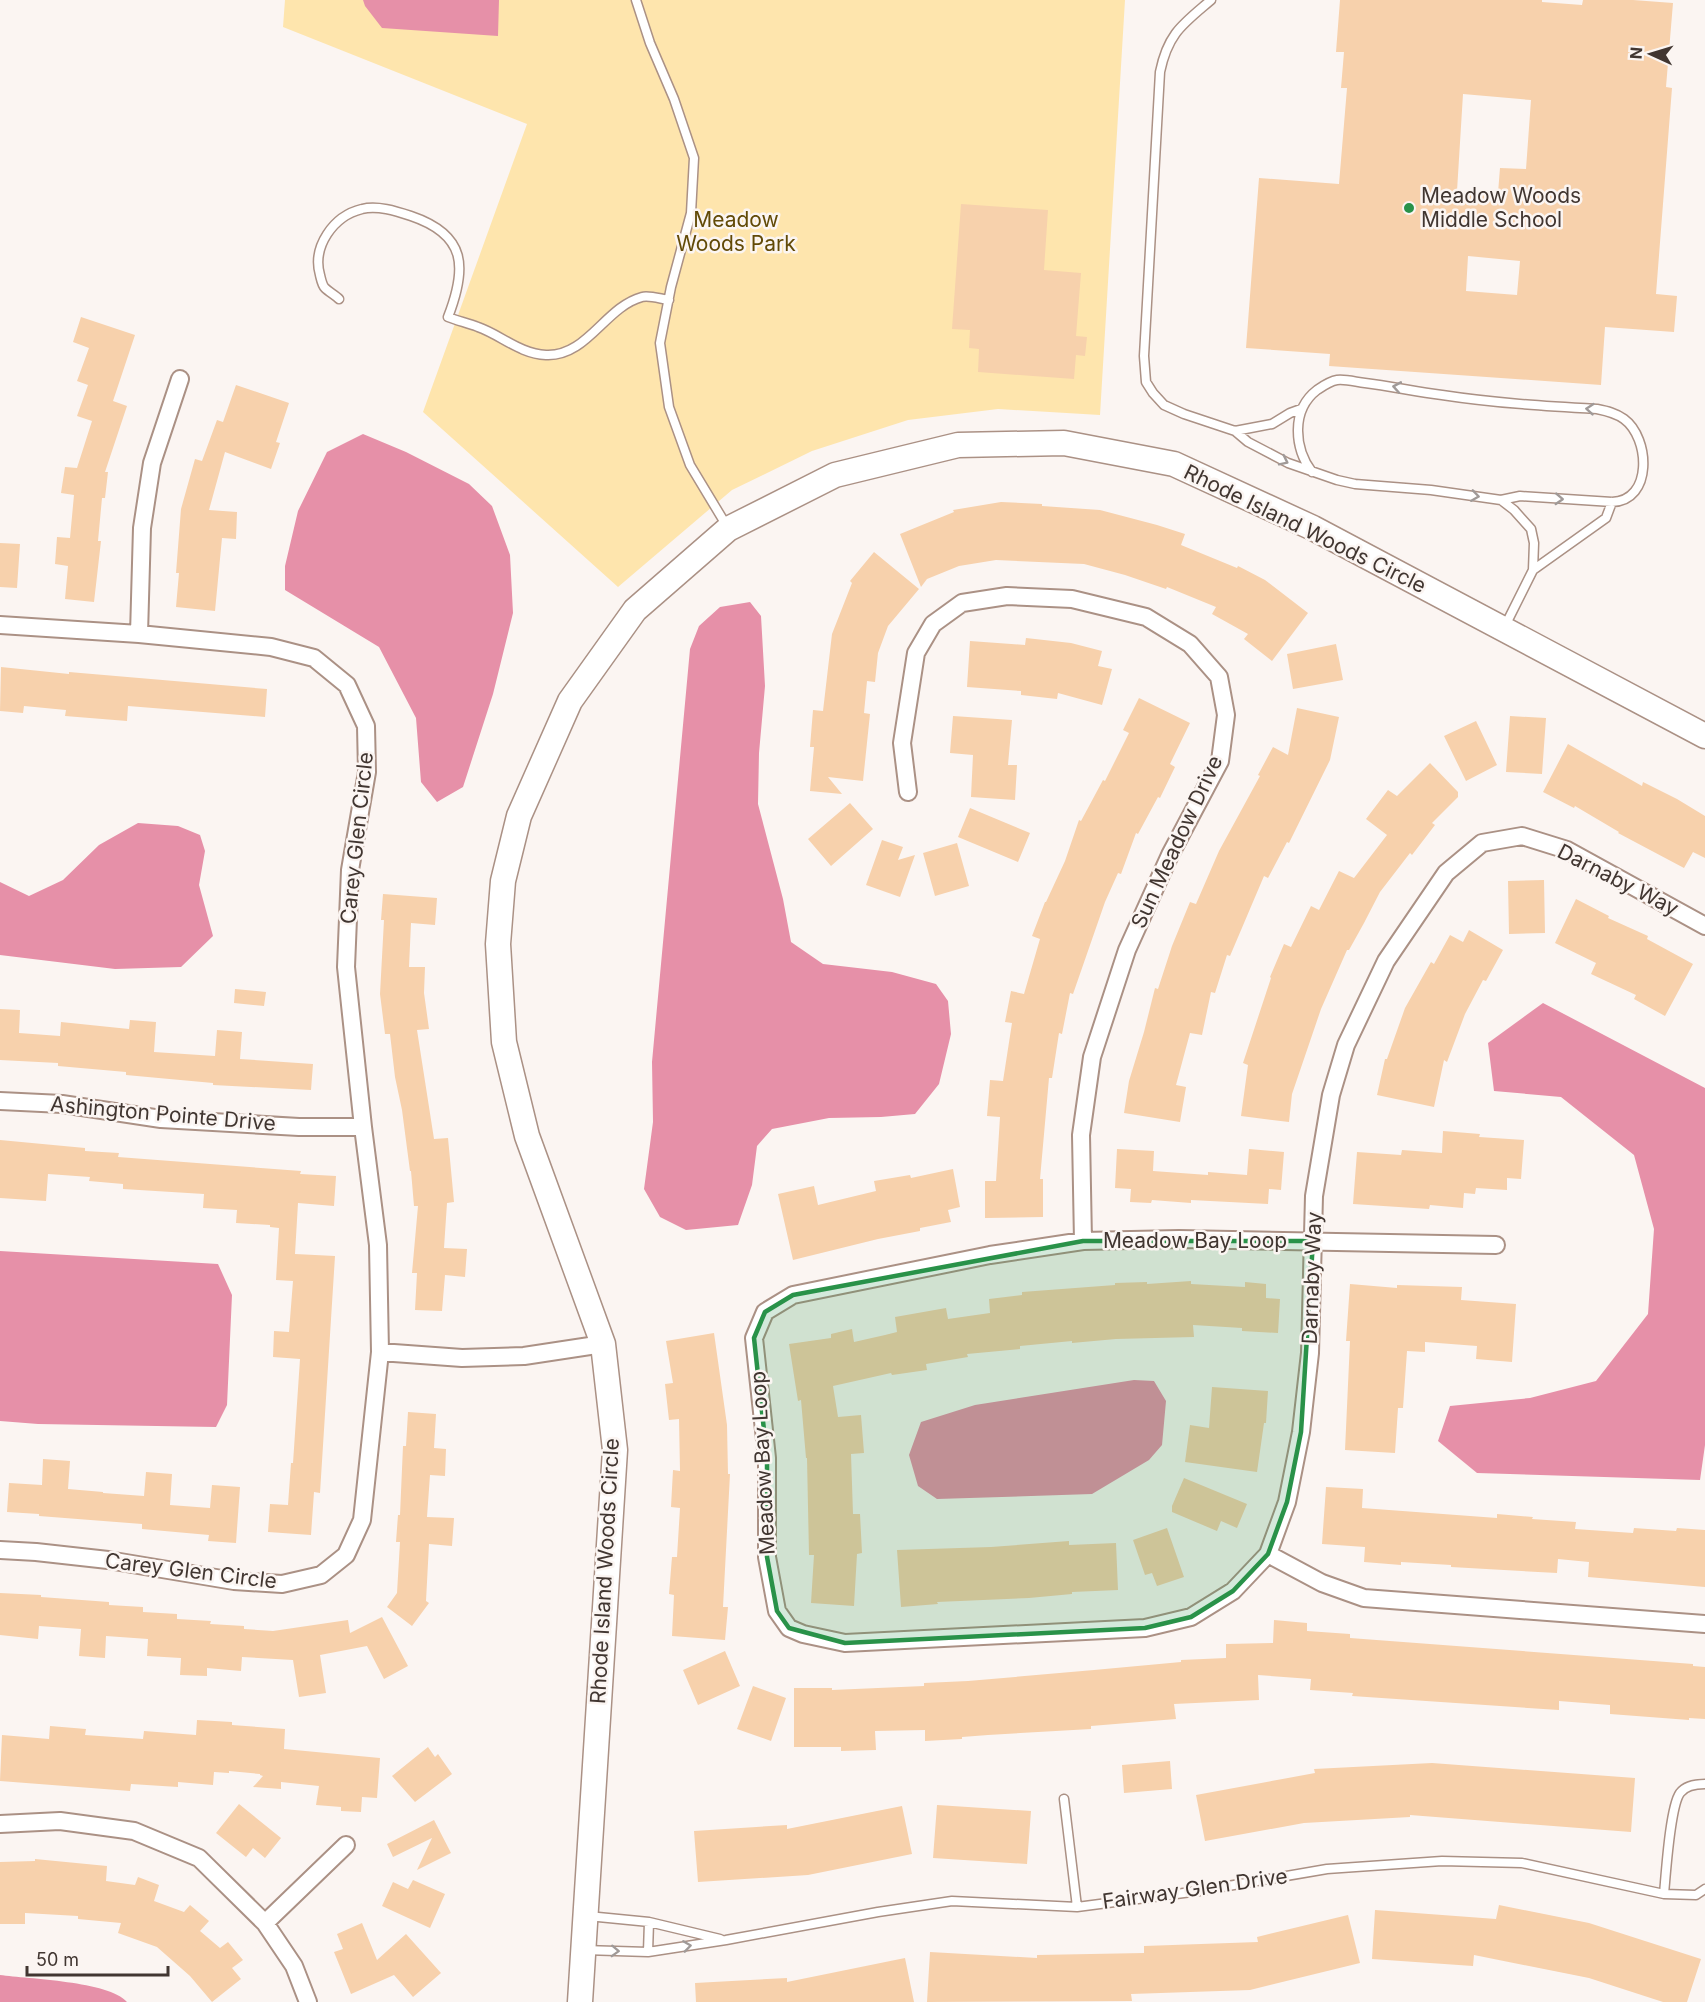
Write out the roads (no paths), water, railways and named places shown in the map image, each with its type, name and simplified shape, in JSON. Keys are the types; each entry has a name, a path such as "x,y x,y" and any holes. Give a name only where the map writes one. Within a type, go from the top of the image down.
{"street":[{"path":"139,634 142,528 152,463 180,379"},
{"name":"Rhode Island Woods Circle","path":"579,2002 615,1450 603,1344 527,1136 504,1041 498,944 503,882 519,816 570,701 635,610 728,529 835,475 958,445 1064,443 1174,464 1313,528 1705,736"},
{"name":"Sun Meadow Drive","path":"908,792 902,743 916,653 933,624 962,603 1007,596 1072,599 1146,617 1190,644 1219,677 1226,715 1220,760 1170,855 1127,950 1092,1057 1081,1135 1083,1241"},
{"name":"Carey Glen Circle","path":"0,625 139,634 271,647 314,658 347,684 366,726 367,772 350,870 346,966 378,1245 380,1352 362,1520 346,1555 321,1575 282,1584 234,1581 108,1560 0,1550"},
{"name":"Darnaby Way","path":"1268,1554 1287,1502 1301,1432 1310,1353 1314,1196 1331,1095 1346,1045 1386,961 1446,873 1482,843 1522,836 1567,850 1705,926"},
{"name":"Ashington Pointe Drive","path":"0,1101 62,1104 161,1119 299,1126 363,1126"},
{"name":"Meadow Bay Loop","path":"1268,1554 1233,1591 1191,1617 1145,1628 845,1643 803,1634 789,1628 777,1611 767,1557 767,1458 754,1338 765,1312 793,1295 990,1255 1083,1241 1179,1239 1496,1245"},
{"path":"380,1352 462,1358 524,1356 603,1344"},
{"path":"1268,1554 1322,1583 1364,1598 1705,1624"},
{"path":"0,1824 60,1821 134,1831 199,1858 265,1923 294,1966 308,2002"},
{"path":"265,1923 346,1845"}],"lane":[{"path":"636,0 650,43 674,99 693,158 691,213 660,343 669,407 690,465 728,529"},
{"path":"1211,0 1173,35 1167,46 1160,72 1144,371 1146,382 1164,405 1235,431 1241,437 1288,463 1312,472 1355,483 1431,490 1501,500 1520,496 1621,502 1635,492 1642,477 1643,465 1640,442 1634,431 1625,420 1611,412 1474,400 1395,386 1336,380 1324,384 1313,393 1302,409 1298,431 1300,449 1312,472"},
{"path":"339,299 323,286 318,269 318,252 329,230 345,216 362,209 380,208 402,212 428,222 446,236 457,250 461,266 458,292 448,317 479,327 526,351 546,355 568,351 620,308 635,300 643,296 669,300"},
{"path":"1235,431 1272,424 1290,412 1302,409"},
{"path":"1501,500 1514,510 1531,529 1534,543 1533,570 1503,629"},
{"path":"1533,570 1606,518 1612,502"},
{"path":"1664,1894 1674,1808 1679,1793 1687,1786 1705,1784"},
{"path":"1064,1799 1077,1907"},
{"name":"Fairway Glen Drive","path":"583,1950 648,1952 952,1901 1077,1907 1199,1891 1327,1869 1442,1861 1522,1863 1664,1894 1696,1895 1705,1889"},
{"name":"Fairway Glen Drive","path":"586,1916 649,1922 726,1940"},
{"path":"648,1952 649,1922"}],"place":[{"name":"Meadow Woods Middle School","path":"1409,208"}],"park label":[{"name":"Meadow Woods Park","path":"736,232"}]}
